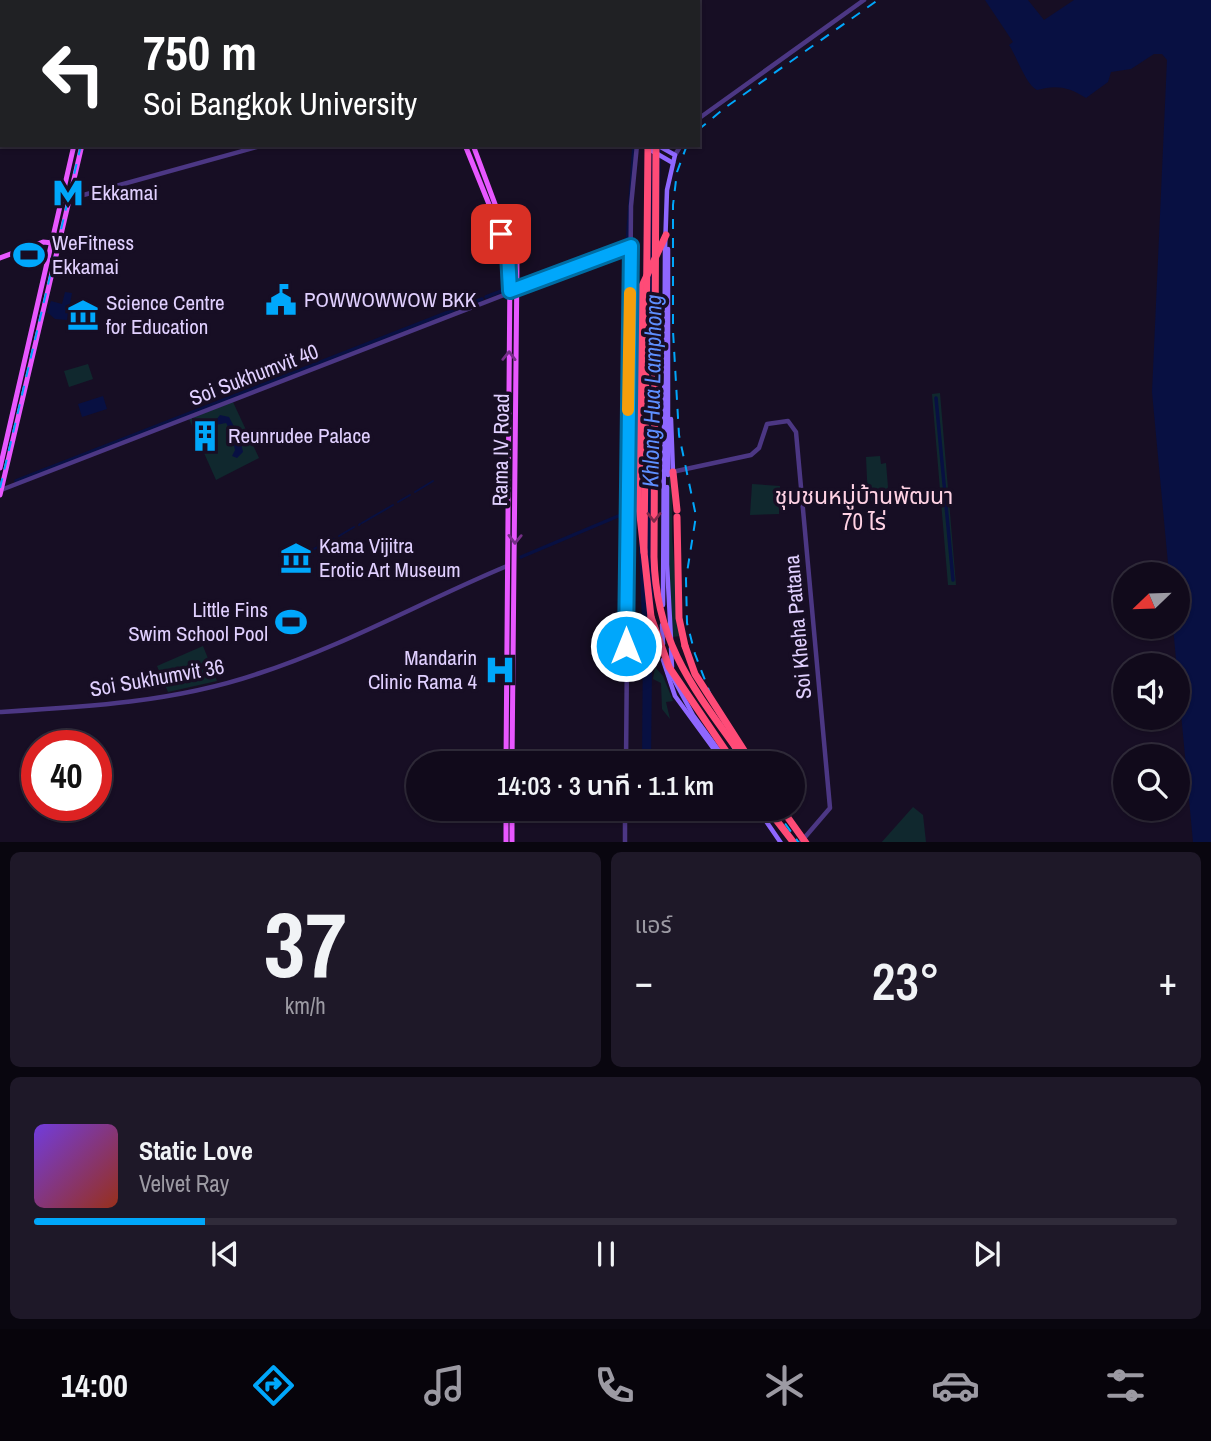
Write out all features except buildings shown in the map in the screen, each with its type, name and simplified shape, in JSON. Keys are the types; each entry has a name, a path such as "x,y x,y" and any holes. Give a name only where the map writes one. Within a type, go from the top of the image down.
{"highway":[{"path":"644,552 653,147"},
{"path":"653,147 656,597 664,630 676,659 741,751"},
{"path":"663,241 642,286 638,497 648,603 661,650 683,691 726,751"},
{"path":"669,472 677,514 679,618 685,646 695,674 743,751"},
{"path":"777,821 794,842"},
{"path":"791,821 806,842"}],"main road":[{"path":"0,468 58,245 74,147"},
{"path":"0,492 51,242 81,147"},
{"name":"Rama IV Road","path":"466,147 508,253 510,291 507,566 512,751"},
{"name":"Rama IV Road","path":"474,147 512,243 519,288 517,453 507,751"},
{"path":"653,147 673,154 663,241 669,472 662,629 665,673 679,704 716,751"},
{"path":"653,147 671,162"},
{"path":"663,241 668,387 667,564 672,673 684,701 718,751"},
{"path":"0,258 43,242 58,245"},
{"path":"508,461 517,453"},
{"path":"506,821 506,842"},
{"path":"512,821 512,842"},
{"path":"768,821 783,842"}],"street":[{"path":"700,118 864,0"},
{"path":"65,198 256,147"},
{"path":"625,751 631,246 640,147"},
{"path":"673,154 679,147"},
{"name":"Soi Sukhumvit 40","path":"0,492 631,246"},
{"name":"Soi Kheha Pattana","path":"669,472 751,455 759,448 767,424 788,421 796,432 830,808 800,842"},
{"name":"Soi Sukhumvit 36","path":"0,712 160,698 257,674 352,637 507,566"},
{"path":"625,821 625,842"}],"green space":[{"path":"88,364 93,379 69,387 64,371"},
{"path":"940,393 956,585 948,585 932,394"},
{"path":"233,402 259,458 216,480 189,419"},
{"path":"880,456 881,464 886,463 889,499 868,501 866,457"},
{"path":"669,475 672,475 672,537 680,636 673,637 669,564"},
{"path":"752,484 780,486 779,514 750,515"},
{"path":"203,646 217,681 168,692 157,666"},
{"path":"655,667 663,676 673,701 666,702 670,719 662,709 661,683 653,679"},
{"path":"913,807 923,815 926,842 882,842"}],"water":[{"path":"985,0 1028,0 1044,20 1074,0 1211,0 1211,842 1193,842 1190,744 1184,744 1183,730 1190,730 1190,653 1175,653 1174,639 1190,639 1190,562 1168,562 1152,392 1167,60 1162,54 1154,54 1131,69 1111,72 1108,82 1086,98 1062,88 1037,90 1033,87 1009,45 1013,42"},
{"name":"Khlong Hua Lamphong","path":"645,147 661,147 652,558 655,650 652,664 651,751 642,751 643,636 647,635 646,622 642,621 639,549"},
{"path":"65,292 72,293 67,320 55,319 47,312 51,301 62,304"},
{"path":"103,396 107,409 82,417 78,404"},
{"path":"220,415 229,417 240,438 243,452 237,458 232,456 235,448 226,423 211,426"}],"waterway":[{"path":"521,284 627,245 634,147"},
{"path":"486,297 507,289"},
{"path":"16,481 482,299"},
{"path":"936,398 953,580"},
{"path":"415,492 433,481"},
{"path":"398,502 410,495"},
{"path":"362,523 393,505"},
{"path":"521,557 623,514"},
{"path":"339,536 354,527"},
{"path":"314,549 334,539"}],"railway":[{"path":"700,128 726,107 878,0"},
{"path":"0,488 81,147"},
{"path":"686,147 677,172 673,205 673,331 679,435 696,516 686,579 687,623 695,654 735,751"},
{"path":"783,821 798,842"}],"slow traffic":[{"path":"628,410 630,293"}],"place":[{"name":"Ekkamai","path":"68,193"},
{"name":"WeFitness Ekkamai","path":"29,255"},
{"name":"POWWOWWOW BKK","path":"281,300"},
{"name":"Science Centre for Education","path":"83,315"},
{"name":"Reunrudee Palace","path":"205,436"},
{"name":"Kama Vijitra Erotic Art Museum","path":"296,558"},
{"name":"Little Fins Swim School Pool","path":"291,622"},
{"name":"Mandarin Clinic Rama 4","path":"500,670"}],"district":[{"name":"ชุมชนหมู่บ้านพัฒนา 70 ไร่","path":"864,509"}],"route":[{"path":"501,234 508,253 510,291 631,246 626,646"}]}
